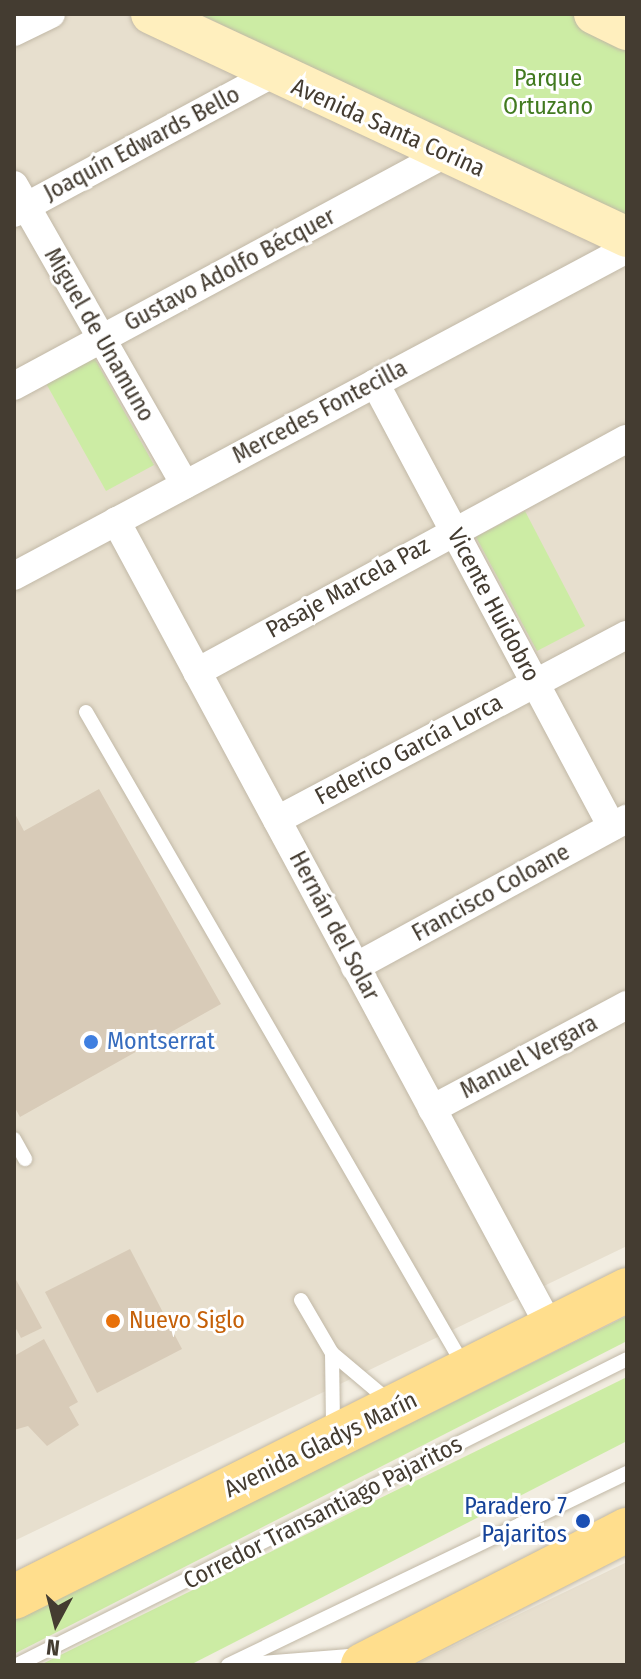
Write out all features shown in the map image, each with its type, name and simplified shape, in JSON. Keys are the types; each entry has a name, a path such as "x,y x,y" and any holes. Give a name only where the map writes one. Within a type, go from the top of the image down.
{"main road":[{"name":"Avenida Santa Corina","path":"151,14 270,75 627,237"},
{"path":"594,14 627,30"},
{"name":"Avenida Gladys Marín","path":"14,1597 469,1373 627,1290"},
{"path":"381,1656 627,1530"}],"street":[{"path":"14,32 51,14"},
{"name":"Joaquín Edwards Bello","path":"18,202 270,75"},
{"name":"Gustavo Adolfo Bécquer","path":"14,386 445,154"},
{"name":"Miguel de Unamuno","path":"18,202 102,339 185,485"},
{"name":"Mercedes Fontecilla","path":"14,576 627,249"},
{"name":"Vicente Huidobro","path":"375,383 535,684 619,823"},
{"name":"Pasaje Marcela Paz","path":"197,672 453,530 627,439"},
{"name":"Hernán del Solar","path":"116,521 552,1331"},
{"name":"Federico García Lorca","path":"277,820 627,635"},
{"name":"Francisco Coloane","path":"355,967 619,823"},
{"name":"Manuel Vergara","path":"432,1109 627,1005"}],"lane":[{"path":"86,712 469,1373"},
{"path":"14,1139 25,1159"},
{"path":"301,1300 332,1353 338,1388 332,1439"},
{"path":"332,1353 399,1407"},
{"name":"Corredor Transantiago Pajaritos","path":"17,1665 627,1359"},
{"path":"228,1665 627,1473"},
{"path":"236,1665 381,1656"}],"shaded area":[{"path":"14,14 287,14 627,180 627,1246 14,1541"},
{"path":"627,1562 627,1665 414,1665"}],"green space":[{"name":"Parque Ortuzano","path":"199,14 573,14 627,41 627,217"},
{"path":"91,352 154,465 106,491 43,378"},
{"path":"525,511 585,626 537,651 476,537"},
{"path":"627,1316 627,1341 14,1654 14,1620"},
{"path":"627,1377 627,1441 190,1665 40,1665"}],"building":[{"path":"99,789 221,1004 20,1117 14,1106 14,812 24,831"},
{"name":"Nuevo Siglo","path":"130,1249 182,1349 97,1393 45,1292"},
{"path":"14,1276 42,1328 21,1338 14,1325"},
{"path":"44,1339 78,1402 69,1407 79,1425 47,1446 28,1426 14,1430 14,1356"}],"place":[{"name":"Montserrat","path":"91,1042"},
{"name":"Nuevo Siglo","path":"113,1321"},
{"name":"Paradero 7 Pajaritos","path":"583,1521"}]}
